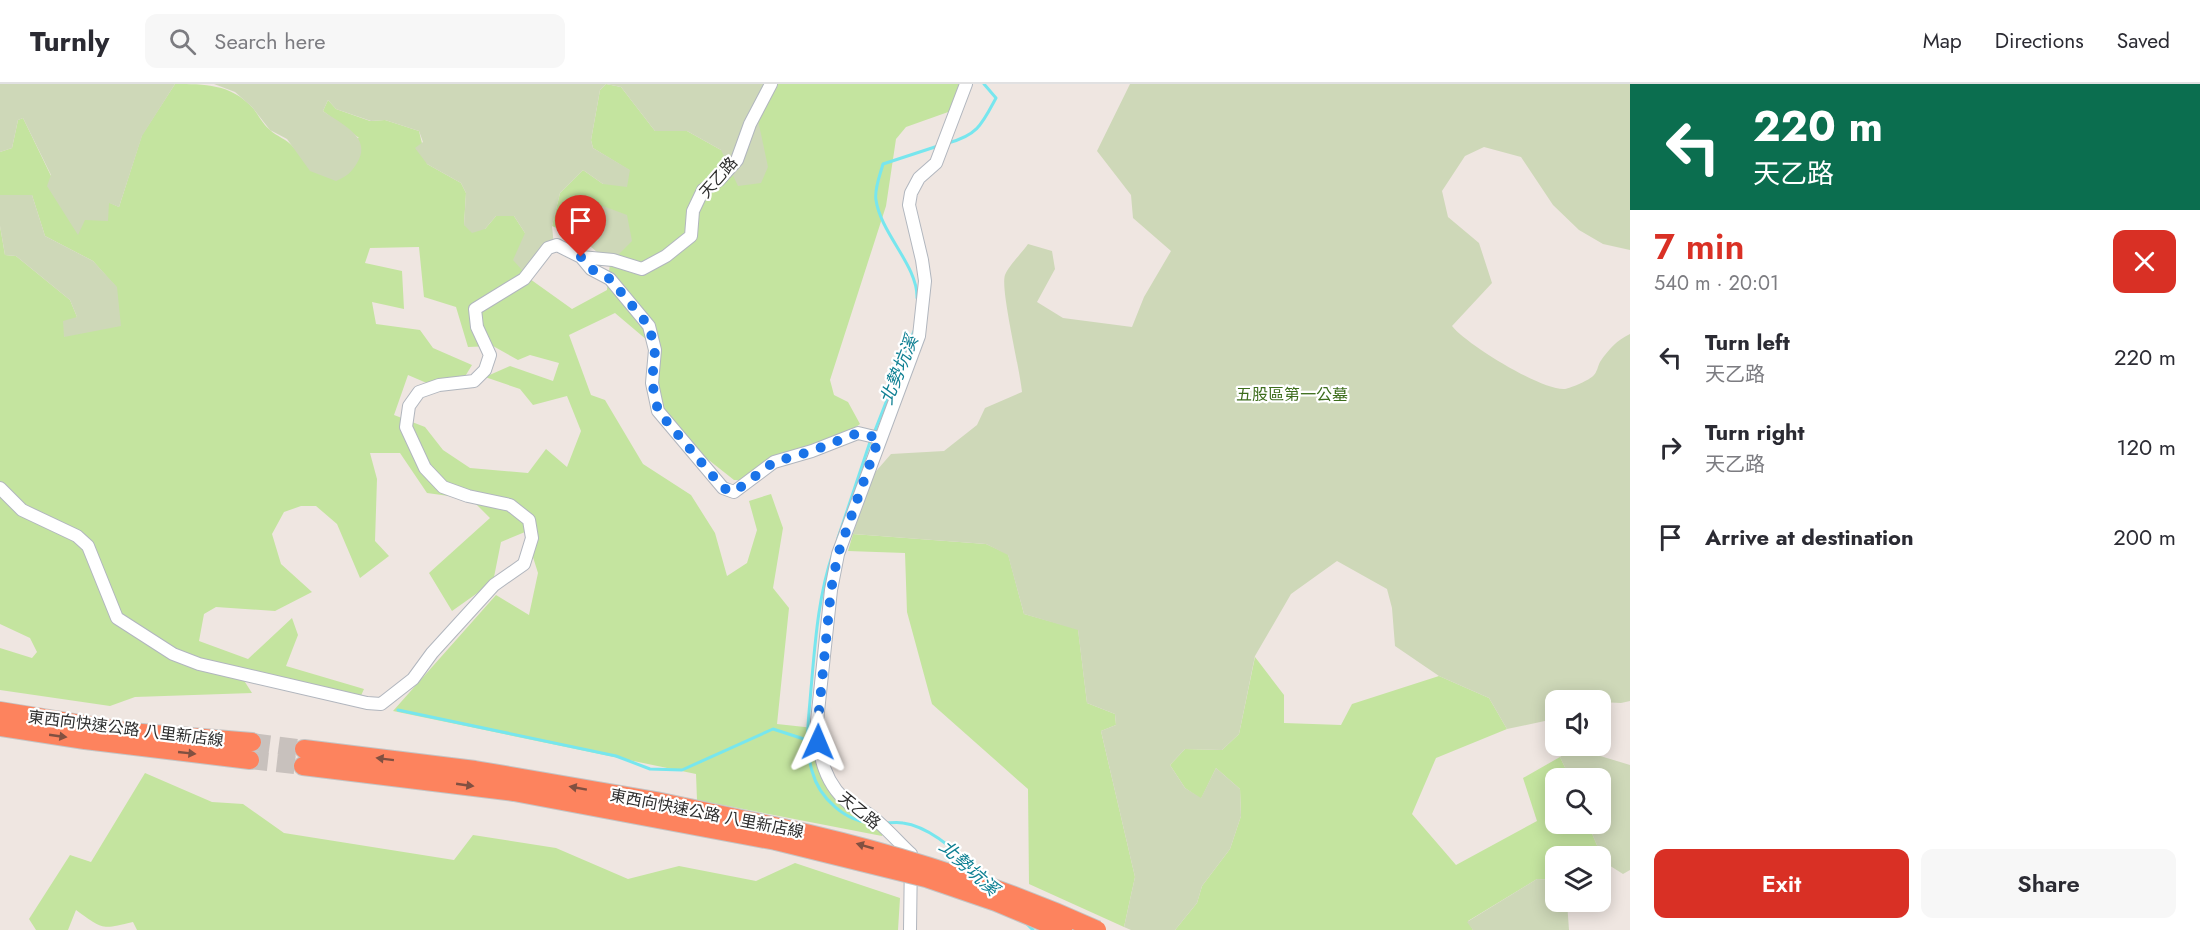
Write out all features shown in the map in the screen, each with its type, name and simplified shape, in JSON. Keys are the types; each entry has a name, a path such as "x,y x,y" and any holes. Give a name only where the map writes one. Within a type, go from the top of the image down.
{"highway":[{"name":"東西向快速公路 八里新店線","path":"0,711 130,739"},
{"name":"東西向快速公路 八里新店線","path":"0,727 251,751"},
{"name":"東西向快速公路 八里新店線","path":"303,757 498,774 656,801 927,878 996,902 1062,930"},
{"name":"東西向快速公路 八里新店線","path":"778,834 854,843 950,872 1097,930"}],"street":[{"name":"天乙路","path":"581,257 613,260 642,268 666,256 691,236 693,211 703,190 719,180 736,160 750,124 771,84"},
{"name":"天乙路","path":"910,930 911,854 867,813 855,808 837,793 824,767 818,742 818,721 831,590 838,554 879,438 915,350 923,314 925,281 909,205 911,193 919,178 936,163 966,84"},
{"path":"0,488 22,510 77,536 88,546 117,618 152,642 199,664 367,704 381,704 413,679 432,653 494,585 525,564 532,538 529,520 510,505 468,496 443,487 425,468 406,427 409,406 419,392 439,386 474,381 485,370 490,355 477,327 476,309 524,279 548,248 557,245 581,257 591,269 610,279 649,326 655,350 652,382 658,411 723,488 734,492 774,462 812,451 858,433 879,438"}],"green space":[{"path":"0,84 175,84 142,136 119,207 109,203 108,221 85,220 78,235 47,186 51,175 23,118 18,120 12,148 0,152"},
{"path":"175,84 207,85 235,94 252,107 269,129 295,149 359,138 323,111 328,100 336,109 370,121 385,120 419,131 427,164 461,183 466,193 464,225 485,229 496,216 514,216 525,233 530,279 572,309 607,290 610,263 603,207 584,241 552,226 560,193 583,170 603,184 629,170 593,148 591,140 600,90 606,84 621,87 655,131 687,131 721,150 758,120 771,84 959,84 951,111 906,127 896,139 886,206 830,380 834,395 848,402 860,424 839,439 796,450 757,481 734,480 677,435 657,398 654,346 615,313 569,335 591,395 605,400 643,464 691,495 715,533 727,576 747,563 757,530 749,501 771,494 783,528 773,588 789,608 777,724 814,728 828,785 886,825 882,836 697,800 696,774 393,711 496,595 529,615 538,573 525,532 501,542 493,582 452,611 429,573 490,518 471,499 427,493 400,453 370,453 377,479 375,541 389,556 360,578 337,524 316,506 301,506 284,512 272,534 281,564 312,592 275,611 216,607 204,614 199,641 248,659 292,618 298,635 286,666 364,689 359,700 236,668 252,693 135,697 110,706 0,690 0,648 32,658 37,652 30,638 0,624 0,226 5,255 16,256 70,300 77,317 64,337 117,288 93,261 45,236 32,195 0,195 0,152 12,148 18,120 23,118 51,176 85,220 108,202 119,207 142,135","holes":["419,247 424,297 456,307 468,347 493,346 518,360 530,355 559,363 553,381 510,366 485,377 520,389 533,405 567,396 581,431 567,467 546,449 528,473 470,468 443,450 425,427 394,415 408,375 443,390 458,388 472,365 433,348 420,330 376,324 372,302 404,309 402,271 365,263 370,248"]},
{"path":"214,84 606,84 600,90 591,140 593,148 630,170 627,187 603,184 583,170 560,193 552,226 554,246 530,279 513,260 525,233 514,216 496,216 485,229 472,233 464,225 466,193 461,183 427,164 415,148 423,142 419,131 385,120 371,121 336,109 328,100 323,111 353,132 361,146 361,154 355,166 348,174 336,181 310,171 287,139 270,130 252,107 235,92"},
{"path":"606,84 771,84 758,120 768,167 761,183 738,186 721,150 687,131 655,131 621,87"},
{"name":"五股區第一公墓","path":"1130,84 1630,84 1630,250 1603,244 1579,230 1553,205 1521,157 1484,147 1465,156 1442,191 1448,217 1479,243 1492,283 1452,326 1472,344 1523,375 1554,388 1565,389 1592,377 1610,349 1630,334 1630,701 1611,703 1611,690 1545,690 1545,721 1507,729 1489,698 1439,676 1395,646 1392,608 1387,589 1337,561 1291,594 1255,656 1239,734 1222,750 1185,749 1170,765 1185,788 1201,798 1216,768 1240,789 1241,816 1230,849 1202,886 1197,903 1175,930 1131,930 1124,927 1135,877 1101,731 1116,725 1115,714 1087,703 1078,630 1024,614 1008,555 986,544 853,534 871,477 891,454 944,451 977,425 985,408 1022,392 1004,283 1007,271 1028,244 1052,251 1055,269 1037,302 1063,318 1132,327 1144,297 1171,251 1133,218 1131,195 1097,151"},
{"path":"0,195 32,195 45,236 93,261 117,287 121,326 64,337 63,321 77,317 70,300 16,256 5,255 0,226"},
{"path":"603,206 627,215 632,241 610,263 584,241"},
{"path":"853,534 986,544 1008,554 1024,614 1078,629 1087,703 1115,714 1116,725 1101,731 1135,877 1124,927 1029,884 1028,789 932,704 907,612 905,553 848,551"},
{"path":"1255,657 1284,695 1284,723 1341,725 1352,704 1439,676 1489,698 1507,729 1436,758 1412,814 1456,865 1537,821 1523,778 1560,757 1565,768 1545,768 1545,834 1592,834 1597,846 1545,846 1545,879 1537,879 1468,921 1473,930 1175,930 1197,903 1202,886 1230,849 1241,816 1240,789 1216,768 1201,799 1185,788 1170,765 1185,749 1222,750 1239,734"},
{"path":"1600,756 1630,765 1630,870 1623,874 1611,866 1611,846 1597,846 1592,834 1611,834 1611,768 1565,768 1560,757"},
{"path":"145,773 212,802 243,804 284,833 454,860 473,835 556,848 628,879 679,866 756,881 795,863 900,898 898,930 137,930 133,922 102,926 76,910 68,930 36,930 29,919 70,855 91,862"},
{"path":"1537,879 1545,879 1545,912 1568,912 1569,930 1473,930 1467,922"}],"waterway":[{"name":"北勢坑溪","path":"948,143 973,132 987,115 996,98 984,84"},
{"name":"北勢坑溪","path":"917,298 912,274 879,213 876,192 883,164 938,146"},
{"name":"北勢坑溪","path":"874,433 914,331"},
{"name":"北勢坑溪","path":"838,538 871,439"},
{"name":"北勢坑溪","path":"833,553 824,586 816,638 808,751 812,771 827,799 844,814 864,822 875,823"},
{"path":"398,710 616,756 650,769 682,770 773,729 807,740"},
{"name":"北勢坑溪","path":"884,823 903,823 925,830 955,851 980,876"},
{"name":"北勢坑溪","path":"1026,923 1033,930"}],"tunnel":[{"path":"252,742 304,749"},
{"path":"250,760 303,766"}],"route":[{"path":"581,257 591,269 610,279 649,326 655,350 652,382 658,411 723,488 734,492 774,462 812,451 858,433 879,438 838,554 831,590 818,742"}]}
